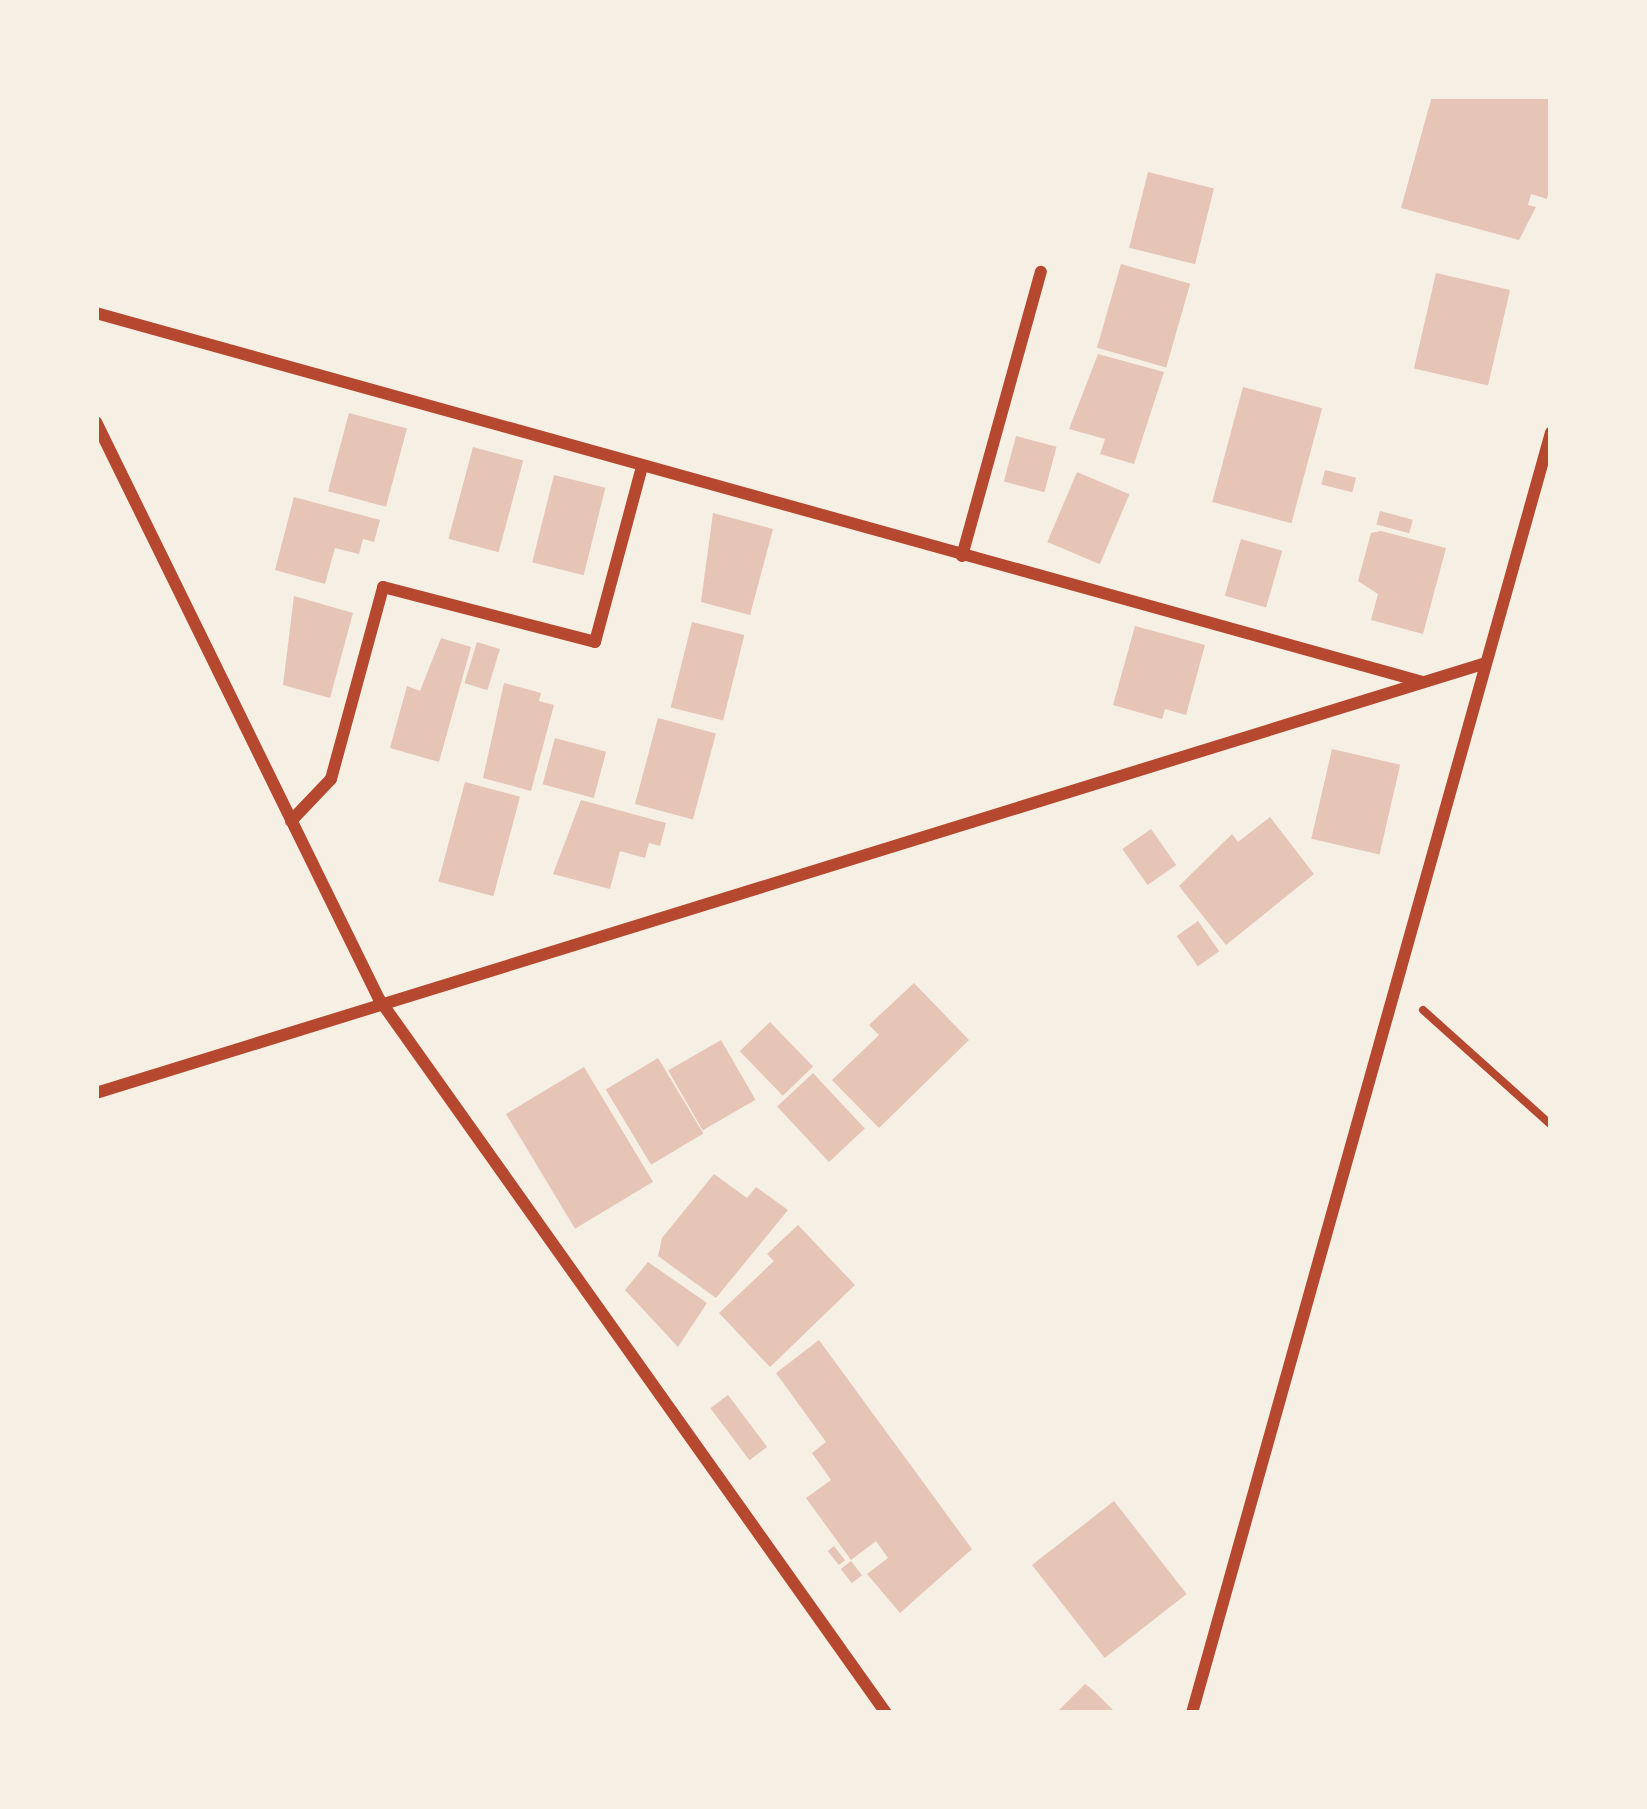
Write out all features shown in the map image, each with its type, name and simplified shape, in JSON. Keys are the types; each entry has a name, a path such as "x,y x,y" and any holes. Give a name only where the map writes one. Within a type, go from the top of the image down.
{"street":[{"path":"962,556 1041,272"},
{"path":"96,313 1424,682"},
{"path":"96,422 379,999 886,1713"},
{"path":"1192,1713 1551,432"},
{"path":"291,821 331,779 383,587 595,643 642,466"},
{"path":"96,1093 379,999 1486,663"}],"path":[{"path":"1394,994 1439,1018 1551,1125"}],"building":[{"path":"1432,96 1551,96 1551,183 1547,199 1531,194 1528,205 1536,207 1519,240 1401,208"},
{"path":"1148,172 1214,188 1195,264 1129,248"},
{"path":"1121,264 1190,284 1166,367 1097,348"},
{"path":"1436,273 1510,290 1488,386 1414,368"},
{"path":"1098,354 1164,372 1134,464 1100,454 1105,439 1069,429"},
{"path":"1243,387 1322,408 1291,523 1212,502"},
{"path":"349,413 407,429 386,507 328,491"},
{"path":"1016,436 1057,447 1044,492 1004,481"},
{"path":"473,447 523,460 499,552 448,539"},
{"path":"1325,470 1356,478 1352,492 1321,485"},
{"path":"1077,472 1129,494 1100,564 1047,542"},
{"path":"554,475 605,488 584,575 532,562"},
{"path":"294,497 380,520 374,542 363,539 359,554 335,548 325,584 275,570"},
{"path":"1380,511 1413,520 1409,533 1376,525"},
{"path":"713,513 773,529 750,615 701,602"},
{"path":"1381,531 1446,548 1423,634 1371,620 1378,594 1358,581 1371,533"},
{"path":"1241,539 1282,551 1266,608 1225,596"},
{"path":"294,596 353,613 330,698 283,685"},
{"path":"692,622 744,635 723,720 671,707"},
{"path":"1135,626 1205,645 1186,715 1165,709 1162,719 1113,705"},
{"path":"441,638 471,647 439,762 390,748 407,686 420,691"},
{"path":"477,642 500,649 487,690 464,683"},
{"path":"504,683 541,693 539,701 554,705 531,791 483,778"},
{"path":"658,718 716,734 693,819 635,804"},
{"path":"555,738 606,752 594,798 543,784"},
{"path":"1332,749 1400,765 1380,854 1311,839"},
{"path":"465,782 520,797 493,896 438,881"},
{"path":"581,800 666,823 660,846 649,843 645,858 620,851 610,889 553,874"},
{"path":"1270,817 1314,874 1226,945 1179,886 1232,834 1238,842"},
{"path":"1151,829 1176,865 1148,885 1122,849"},
{"path":"1198,921 1219,951 1198,966 1177,936"},
{"path":"914,983 969,1040 879,1128 832,1080 879,1035 869,1025"},
{"path":"770,1022 813,1067 783,1096 740,1051"},
{"path":"721,1040 756,1100 703,1130 668,1070"},
{"path":"658,1058 703,1133 651,1165 606,1089"},
{"path":"584,1067 653,1182 575,1229 506,1114"},
{"path":"813,1073 865,1129 829,1162 777,1106"},
{"path":"714,1174 747,1198 756,1187 788,1210 716,1298 658,1256 662,1238"},
{"path":"798,1225 855,1285 770,1367 719,1313 774,1261 767,1254"},
{"path":"648,1262 707,1303 678,1347 625,1290"},
{"path":"819,1340 972,1549 900,1613 867,1574 888,1558 876,1541 851,1560 806,1498 831,1480 812,1453 826,1442 776,1373"},
{"path":"728,1395 767,1447 750,1460 710,1408"},
{"path":"1114,1501 1187,1594 1105,1658 1032,1565"},
{"path":"834,1546 845,1560 839,1565 828,1551"},
{"path":"851,1561 862,1575 852,1583 841,1569"},
{"path":"1085,1684 1093,1690 1116,1713 1056,1713"}]}
